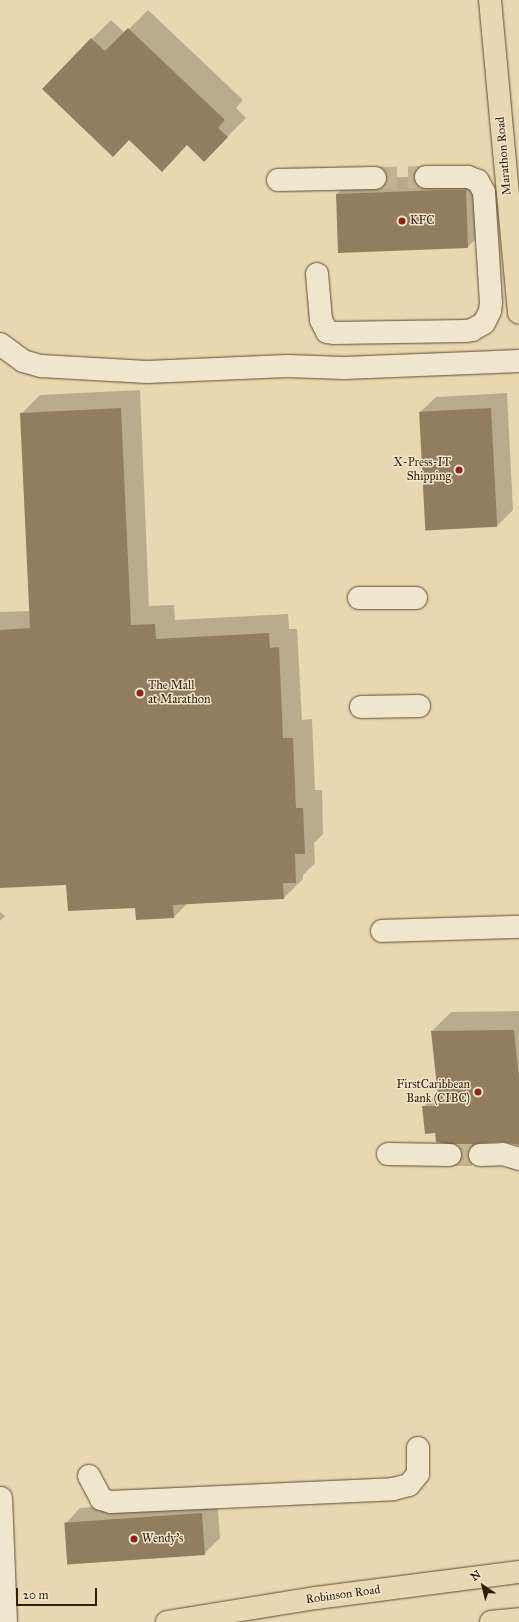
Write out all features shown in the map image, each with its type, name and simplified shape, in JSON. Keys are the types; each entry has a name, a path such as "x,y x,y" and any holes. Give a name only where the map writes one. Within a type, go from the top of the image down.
{"main road":[{"name":"Marathon Road","path":"490,0 519,313"},
{"name":"Robinson Road","path":"167,1622 316,1598 519,1572"},
{"path":"491,1622 519,1619"}],"lane":[{"path":"317,274 321,320 327,332 465,331 472,330 484,323 490,311 491,303 484,192 478,181 468,177 426,177"},
{"path":"278,180 375,178"},
{"path":"0,344 23,361 41,366 147,372 288,366 344,368 519,360"},
{"path":"359,598 416,598"},
{"path":"361,707 419,706"},
{"path":"382,931 519,927"},
{"path":"388,1154 450,1155"},
{"path":"480,1155 503,1154 519,1159"},
{"path":"89,1476 101,1499 111,1502 393,1489 409,1485 418,1474 418,1448"},
{"path":"1,1498 6,1622"}],"building":[{"path":"128,28 225,120 218,128 228,137 204,162 187,145 162,172 129,140 113,157 42,89 91,38 105,51"},
{"name":"KFC","path":"466,190 468,248 338,253 336,194"},
{"name":"The Mall at Marathon","path":"121,408 131,625 155,624 156,639 269,633 270,648 279,647 283,738 293,738 296,808 303,808 305,854 295,854 296,883 283,883 284,899 173,905 174,918 136,920 135,908 68,911 66,885 0,888 0,630 30,628 20,413"},
{"name":"X-Press-IT Shipping","path":"491,408 497,527 425,531 419,412"},
{"name":"FirstCaribbean Bank (CIBC)","path":"514,1030 519,1078 519,1145 503,1142 474,1144 469,1149 469,1159 461,1159 461,1149 457,1145 436,1142 435,1133 425,1134 422,1106 439,1106 431,1031"},
{"name":"Wendy's","path":"202,1513 205,1555 67,1565 64,1523"}],"tunnel":[{"path":"375,178 426,177"},
{"path":"450,1155 480,1155"}],"place":[{"name":"KFC","path":"402,221"},
{"name":"X-Press-IT Shipping","path":"459,470"},
{"name":"The Mall at Marathon","path":"140,693"},
{"name":"FirstCaribbean Bank (CIBC)","path":"478,1092"},
{"name":"Wendy's","path":"134,1539"}]}
